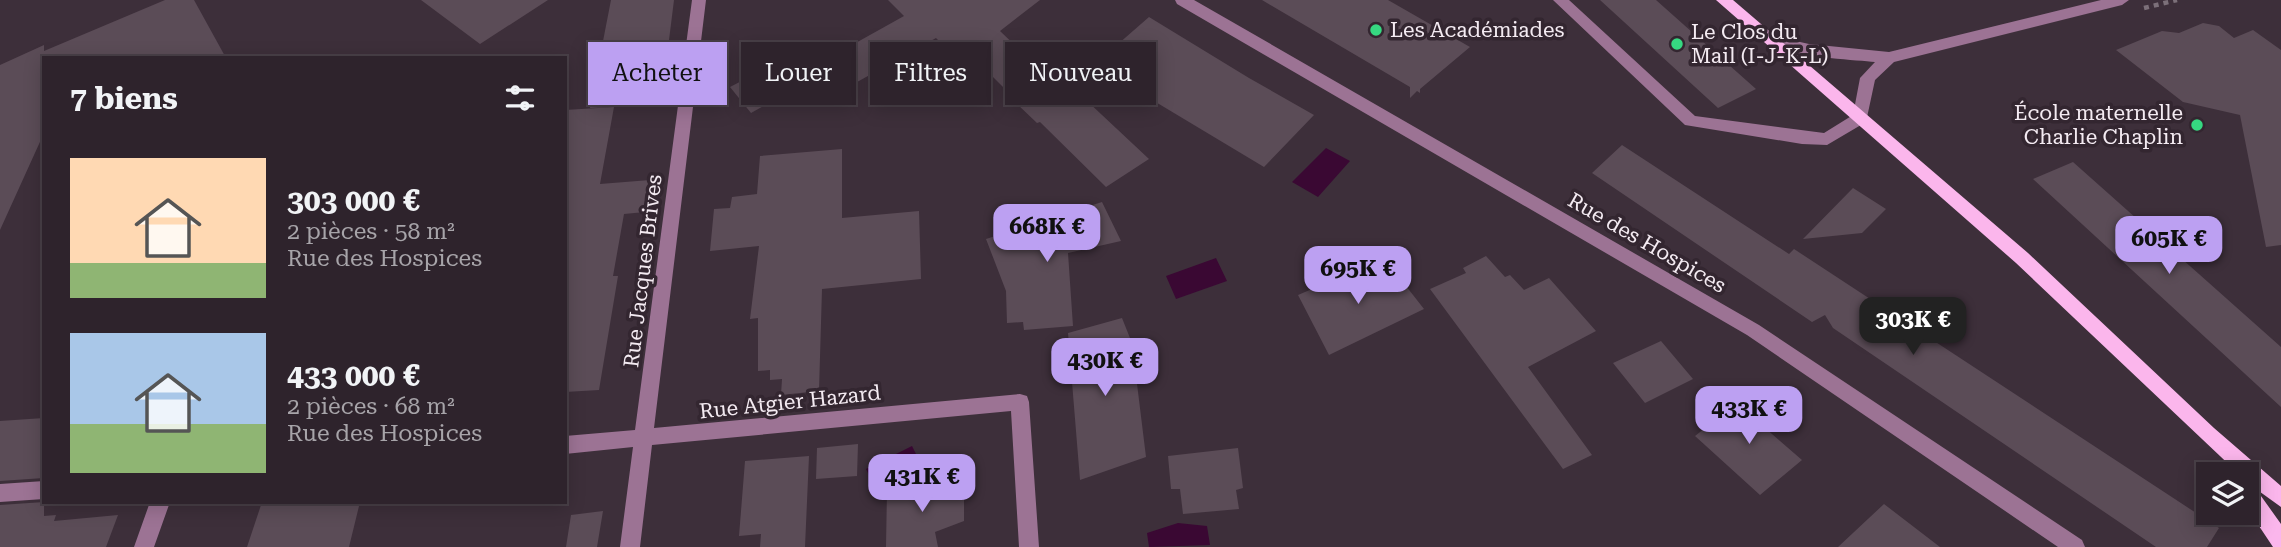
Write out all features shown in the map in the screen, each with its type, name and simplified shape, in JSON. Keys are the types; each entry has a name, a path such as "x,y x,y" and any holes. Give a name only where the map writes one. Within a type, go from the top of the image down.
{"main road":[{"path":"1723,0 2021,258 2207,434 2281,498"},
{"path":"2207,434 2227,462"},
{"path":"2259,509 2281,541"}],"street":[{"name":"Rue Jacques Brives","path":"631,547 699,0"},
{"name":"Rue des Hospices","path":"1182,0 1753,330 2075,547"},
{"path":"1560,0 1691,121 1802,138 1827,139 1860,118 1868,78 1889,58"},
{"path":"1773,42 1810,50 1889,58 2122,0"},
{"name":"Rue Atgier Hazard","path":"567,445 1020,402 1029,547"},
{"path":"0,493 42,490"},
{"path":"144,547 159,504"}],"shaded area":[{"path":"1326,148 1350,161 1318,197 1292,182"},
{"path":"1216,258 1227,281 1176,299 1166,276"},
{"path":"912,446 921,464 876,489 866,469"},
{"path":"1178,523 1207,526 1210,545 1149,547 1147,533"}],"building":[{"path":"165,0 194,0 225,56 42,56 42,137 0,230 0,65 44,45 44,51"},
{"path":"421,0 548,0 480,44"},
{"path":"611,0 674,0 669,42 603,42"},
{"path":"888,0 1040,0 1000,31 1012,42 1005,42 1005,89 991,75 991,42 940,42 936,38 929,42 870,42 870,75 856,83 856,43 904,16"},
{"name":"Les Académiades","path":"1262,0 1388,0 1470,47 1420,89 1420,93 1417,91 1410,98 1410,87"},
{"name":"Le Clos du Mail (I-J-K-L)","path":"1600,0 1656,0 1756,89 1718,108"},
{"path":"1149,17 1314,115 1264,167 1156,102 1156,42 1120,42"},
{"path":"2203,23 2219,26 2234,38 2253,30 2281,50 2281,245 2266,247 2240,115 2183,102 2116,50 2162,31 2179,33"},
{"path":"741,81 741,101 730,87"},
{"path":"591,105 643,105 590,108"},
{"path":"745,105 765,105 751,113"},
{"path":"1018,105 1091,105 1149,159 1106,187 1040,122 1037,123"},
{"path":"614,107 600,184 650,180 645,212 624,214 613,276 618,276 599,390 567,392 567,110"},
{"path":"1622,145 1789,254 1794,249 2196,513 2196,525 2214,525 2219,528 2207,547 2156,547 1833,328 1825,315 1812,322 1592,173"},
{"path":"842,149 842,218 919,211 921,279 822,289 819,391 781,395 782,379 770,380 770,370 758,371 758,318 750,319 759,246 710,251 714,209 730,208 732,197 757,194 760,156"},
{"path":"2073,162 2281,347 2281,407 2033,179"},
{"path":"1853,188 1886,209 1862,233 1803,239"},
{"path":"1102,202 1121,241 1068,253 1073,326 1024,330 1023,322 1007,323 1006,291 986,239"},
{"path":"1486,256 1505,277 1510,275 1524,290 1549,278 1596,331 1528,367 1592,455 1563,469 1430,289 1466,273 1463,268"},
{"path":"1375,262 1385,276 1395,272 1424,309 1329,355 1298,295"},
{"path":"1122,318 1132,343 1146,457 1080,480 1068,333"},
{"path":"1661,341 1693,379 1645,403 1613,363"},
{"path":"1744,397 1770,420 1764,427 1802,460 1760,495 1695,436"},
{"path":"42,418 42,478 0,481 0,421"},
{"path":"858,444 857,476 816,479 817,448"},
{"path":"1238,448 1243,488 1236,490 1239,509 1183,514 1180,489 1171,489 1168,456"},
{"path":"809,456 805,547 760,547 761,534 739,536 745,461"},
{"path":"964,483 964,521 935,532 938,547 886,547 887,490"},
{"path":"42,502 44,516 56,515 54,521 118,515 106,547 0,547 0,505"},
{"path":"261,504 360,504 349,547 247,547"},
{"path":"1884,504 1940,547 1838,547"},
{"path":"603,511 597,547 566,547 571,515"}],"place":[{"name":"Les Académiades","path":"1376,30"},
{"name":"Le Clos du Mail (I-J-K-L)","path":"1677,44"},
{"name":"École maternelle Charlie Chaplin","path":"2197,125"}]}
